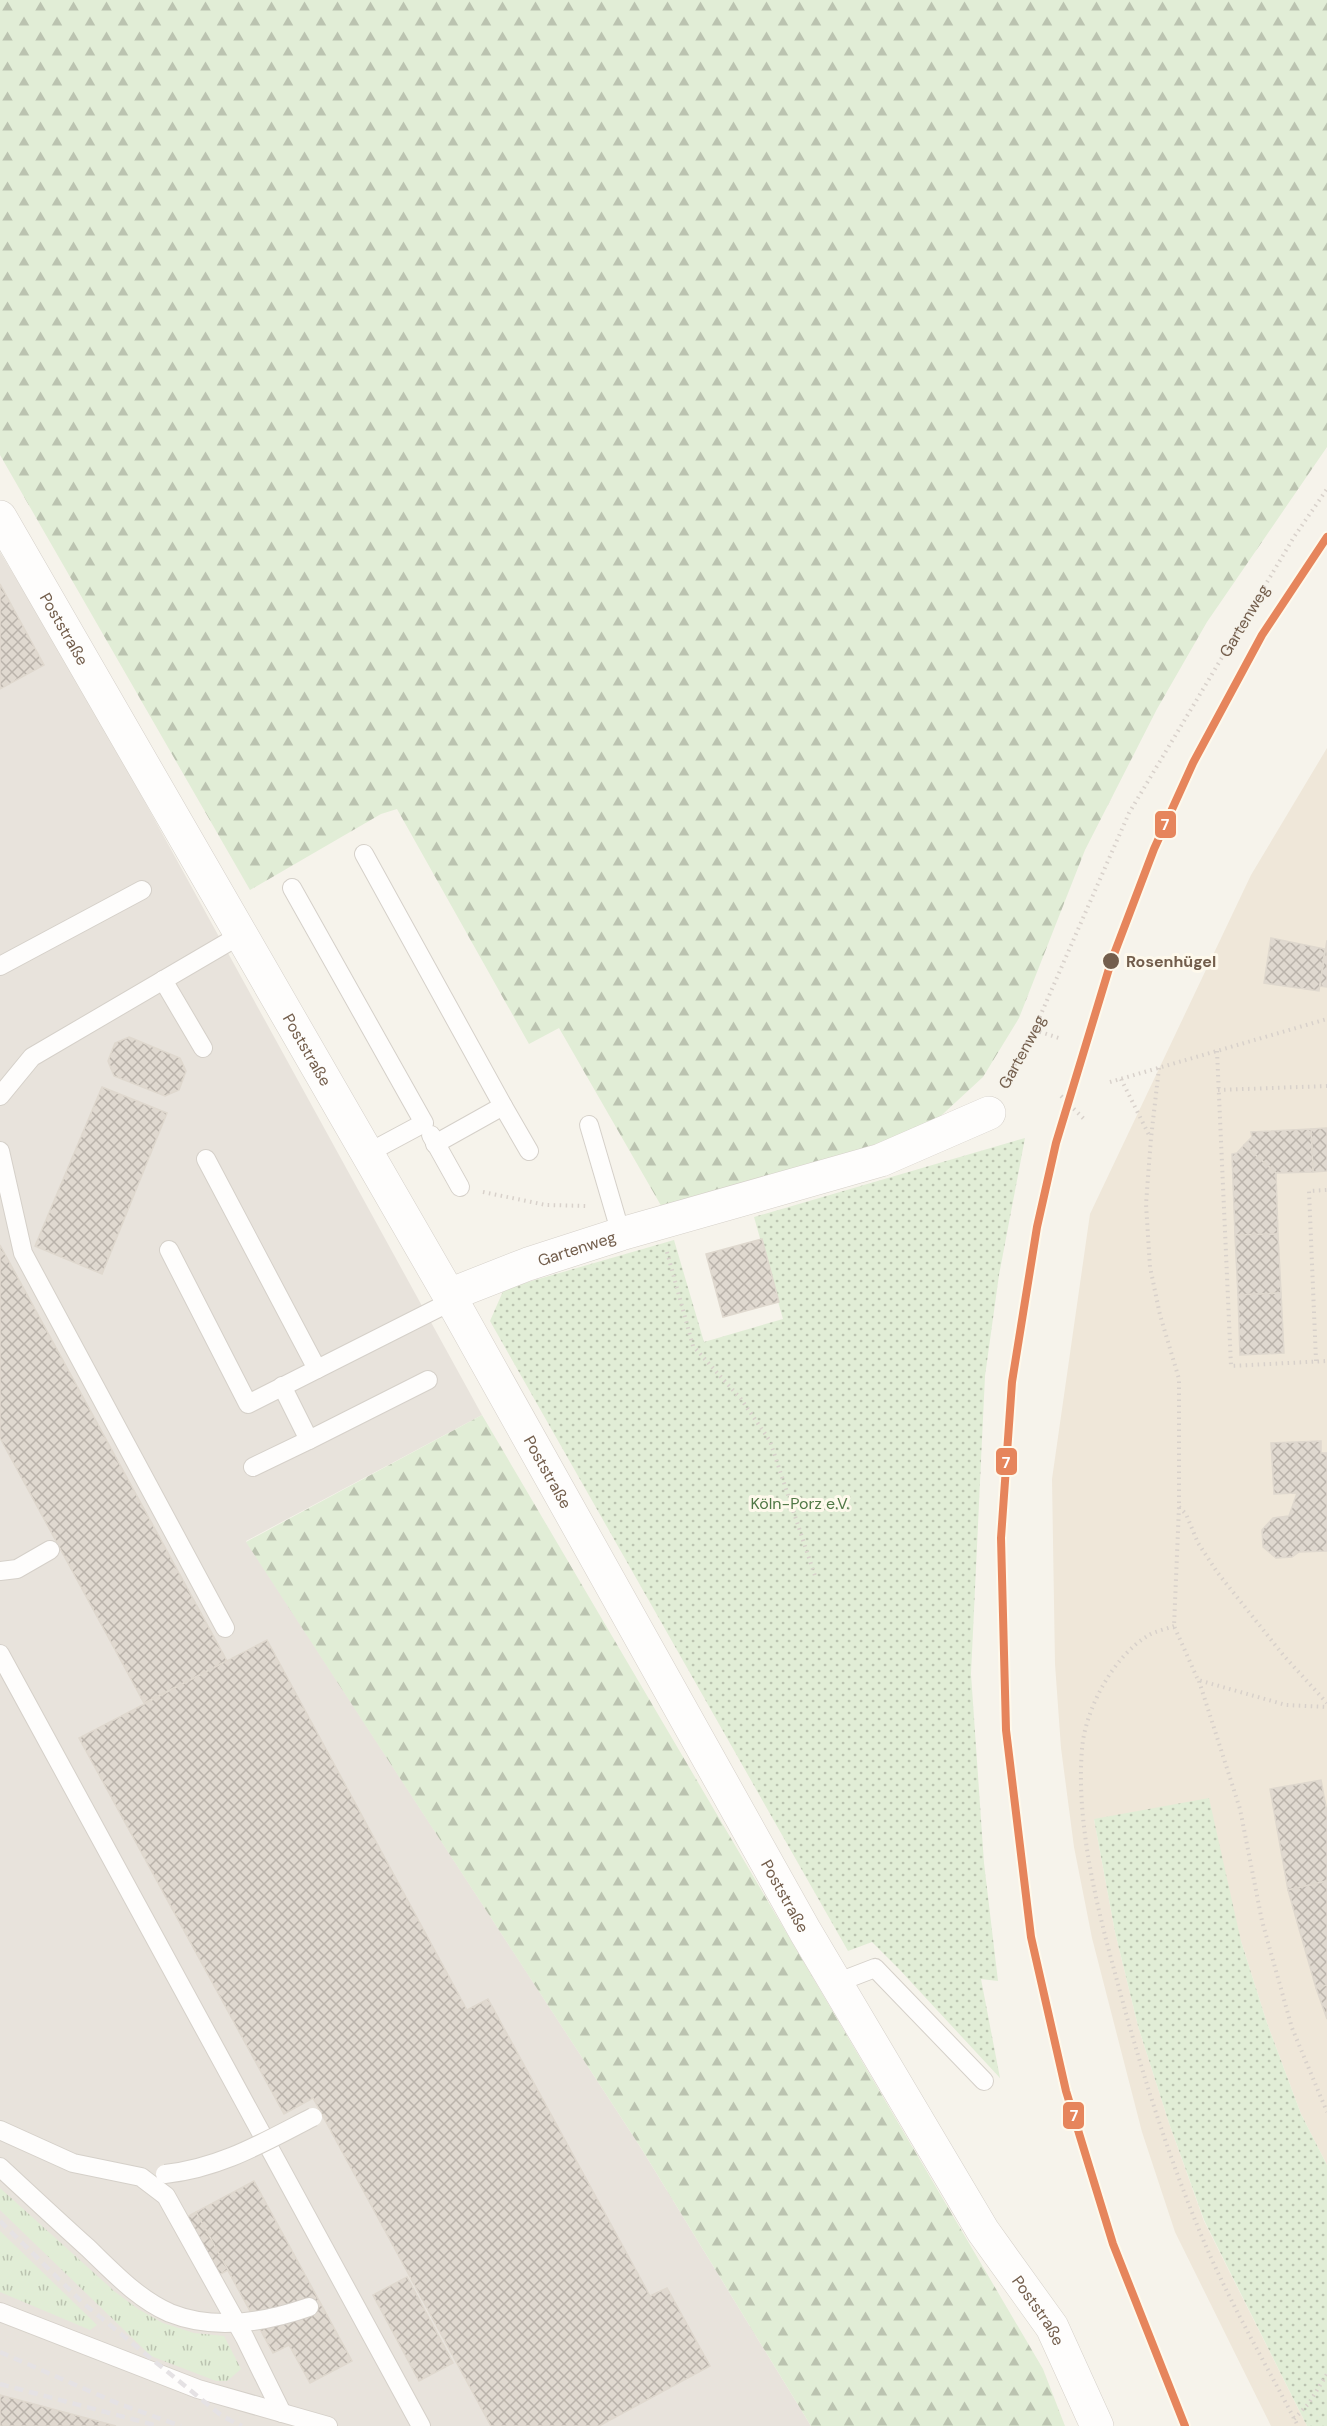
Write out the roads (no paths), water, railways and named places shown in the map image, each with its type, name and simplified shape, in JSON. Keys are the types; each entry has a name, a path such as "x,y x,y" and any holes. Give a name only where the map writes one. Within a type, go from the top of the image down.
{"street":[{"name":"Poststraße","path":"0,517 451,1298 836,1983 983,2231 1052,2327 1097,2426"},
{"name":"Gartenweg","path":"451,1298 528,1264 621,1234 881,1160 989,1113"}],"lane":[{"path":"364,854 529,1151"},
{"path":"292,888 460,1187"},
{"path":"0,966 142,890"},
{"path":"0,1096 32,1057 242,934"},
{"path":"163,980 203,1048"},
{"path":"435,1144 503,1106"},
{"path":"368,1153 424,1123"},
{"path":"589,1125 621,1234"},
{"path":"0,1151 23,1253 225,1628"},
{"path":"206,1160 317,1369"},
{"path":"169,1250 248,1404 451,1298"},
{"path":"253,1467 428,1380"},
{"path":"282,1386 309,1440"},
{"path":"0,1570 17,1569 50,1550"},
{"path":"0,1654 421,2426"},
{"path":"836,1983 874,1968 984,2081"},
{"path":"0,2130 73,2163 141,2177 194,2171 238,2155 313,2118"},
{"path":"0,2167 135,2293 171,2313 209,2322 256,2322 309,2307"},
{"path":"141,2177 166,2196 177,2213 245,2338 282,2413"},
{"path":"0,2312 198,2389 328,2426"}],"railway":[{"path":"0,2221 84,2304 222,2416 242,2426"},
{"path":"0,2352 119,2404 181,2426"},
{"path":"0,2384 158,2426"}],"place":[{"name":"Rosenhügel","path":"1111,961"}],"park label":[{"name":"Köln-Porz e.V.","path":"800,1503"}]}
